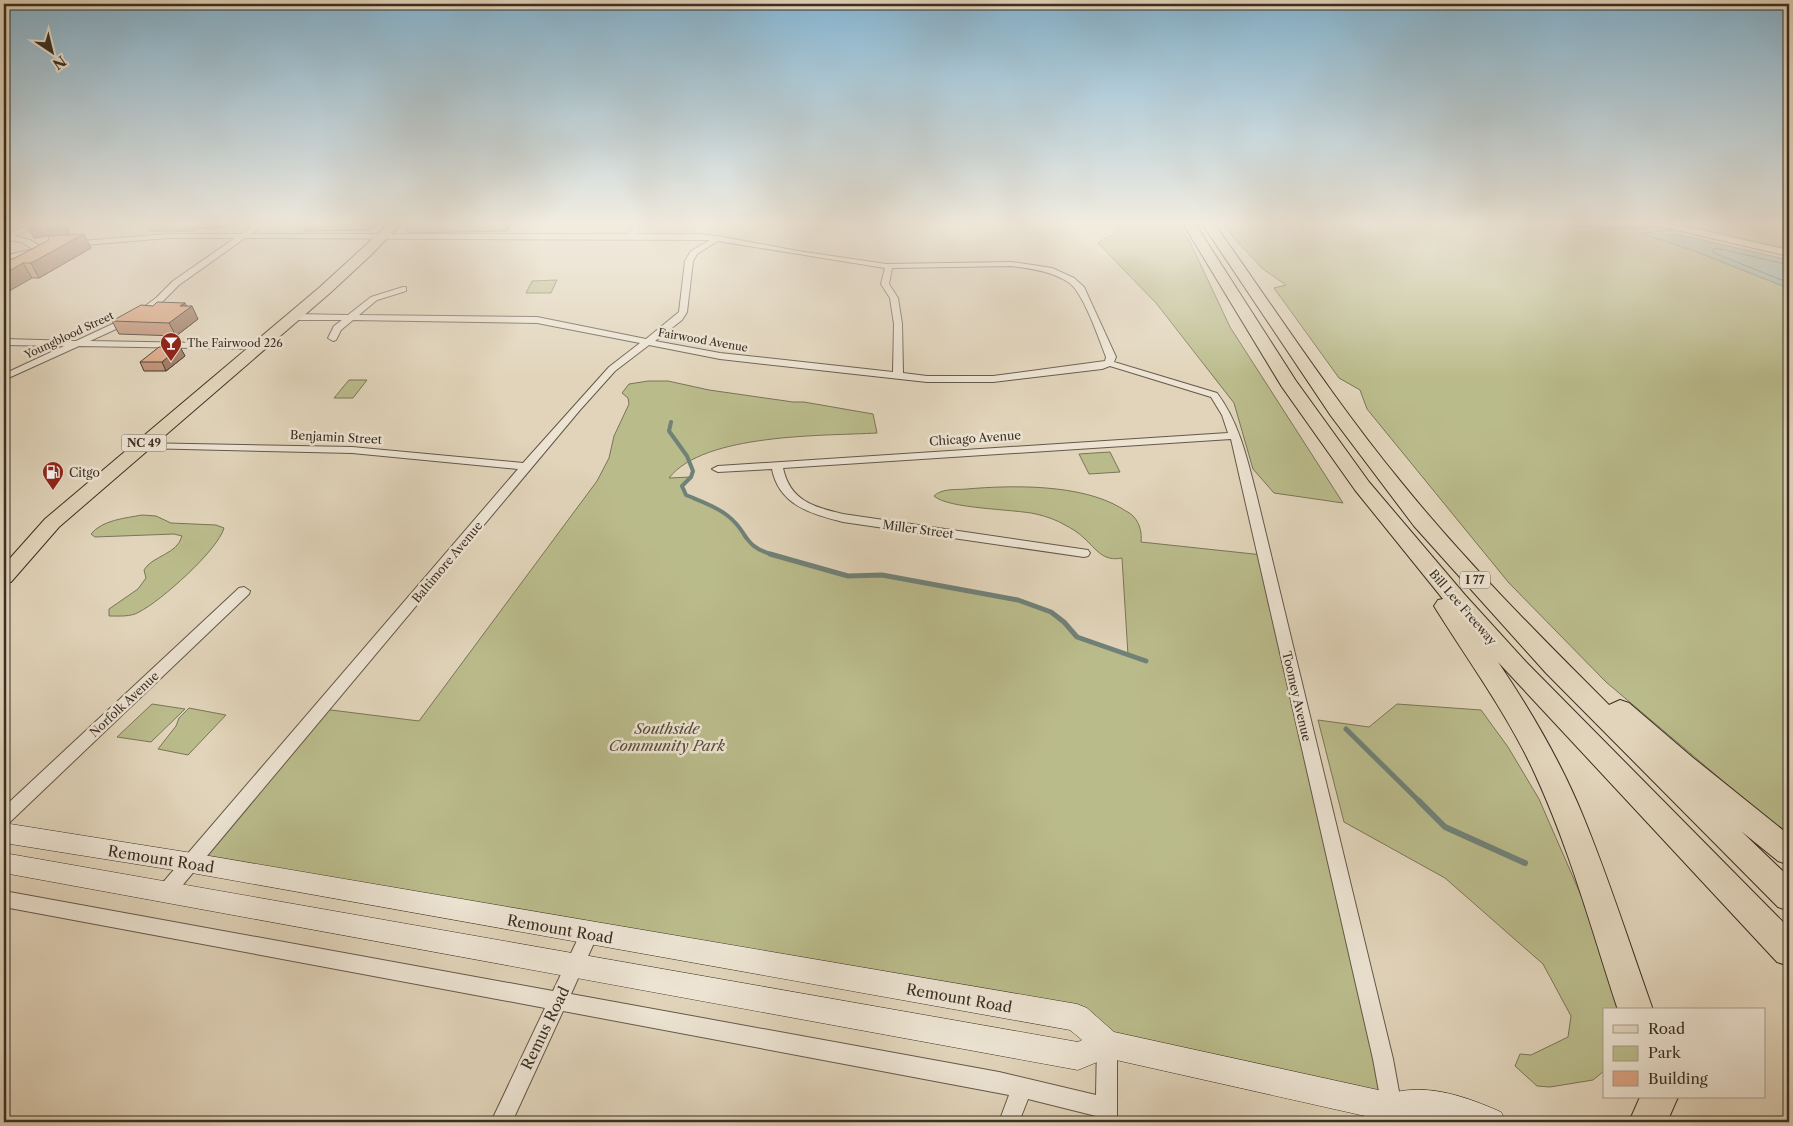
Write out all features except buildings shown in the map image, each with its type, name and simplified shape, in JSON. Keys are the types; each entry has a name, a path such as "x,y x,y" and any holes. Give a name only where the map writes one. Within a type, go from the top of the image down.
{"highway":[{"name":"Bill Lee Freeway","path":"1221,275 1301,404 1362,486 1457,600 1517,668 1789,950"},
{"name":"I 77","path":"1242,275 1318,387 1422,520 1541,653 1789,898"},
{"path":"1422,520 1653,741 1789,852"},
{"path":"1395,525 1496,680 1548,771 1568,815 1635,1008"},
{"path":"1648,1122 1660,1098"},
{"path":"1660,1098 1667,1122"}],"main road":[{"name":"NC 49","path":"4,577 52,523 340,275"},
{"name":"Remount Road","path":"4,833 192,863 1077,1018 1107,1044 1399,1115 1406,1103 1420,1102 1491,1122"},
{"path":"4,864 1078,1056 1107,1044"}],"street":[{"name":"Youngblood Street","path":"4,377 81,343 149,308 188,275"},
{"name":"Baltimore Avenue","path":"165,893 605,376 676,322 683,312 687,275"},
{"path":"888,275 886,284 894,298 898,324 898,377"},
{"path":"1061,275 1078,286 1083,292 1111,357 1109,363"},
{"path":"333,338 335,331 340,325 371,299 392,292 402,292"},
{"name":"Fairwood Avenue","path":"292,317 529,319 720,356 898,377 993,379 1102,366 1109,363"},
{"path":"4,342 257,346"},
{"name":"Toomey Avenue","path":"1109,363 1214,395 1234,436 1250,493 1384,1059 1399,1115"},
{"name":"Chicago Avenue","path":"718,469 1234,436"},
{"name":"Benjamin Street","path":"142,445 352,450 528,466"},
{"name":"Miller Street","path":"777,465 780,483 789,495 808,507 824,513 843,518 1084,553"},
{"name":"Norfolk Avenue","path":"4,816 244,591"},
{"path":"4,899 1022,1087 1106,1115 1107,1044"},
{"name":"Remus Road","path":"501,1122 589,934"},
{"path":"1009,1122 1022,1087"}],"green space":[{"path":"1128,275 1205,275 1230,327 1343,503 1274,493 1253,469 1234,403 1156,303"},
{"path":"1271,275 1754,275 1783,286 1789,301 1789,837 1606,682 1509,583 1367,409 1360,390 1339,378 1274,288 1286,285"},
{"path":"557,280 551,293 526,293 532,281"},
{"path":"349,380 367,380 353,398 334,398"},
{"name":"Southside Community Park","path":"648,381 668,381 709,390 804,402 873,414 877,433 797,437 736,445 709,452 686,463 669,478 691,477 682,486 686,495 725,513 736,523 745,539 760,551 848,576 882,575 1018,600 1051,612 1064,622 1077,637 1128,655 1122,558 1115,559 1100,554 1075,531 1047,517 1026,512 953,504 934,496 945,491 1005,487 1067,490 1105,500 1131,514 1139,526 1141,542 1263,555 1392,1108 1145,1052 1077,1018 192,863 323,709 419,721 597,481 609,458 614,436 629,404 628,398 622,393 629,384"},
{"path":"1110,452 1120,472 1089,474 1079,454"},
{"path":"142,515 156,516 171,523 216,525 224,528 211,549 188,574 161,597 136,614 109,616 109,609 138,589 146,578 144,570 148,565 175,547 182,536 174,534 95,537 91,534 108,523"},
{"path":"152,704 185,709 151,742 117,737"},
{"path":"1397,704 1481,710 1508,747 1539,799 1590,916 1619,1008 1603,1008 1603,1072 1593,1080 1550,1087 1537,1086 1515,1066 1520,1054 1531,1055 1568,1037 1571,1016 1543,964 1445,878 1344,822 1318,720 1369,727"},
{"path":"189,708 226,715 188,755 158,749 176,726 179,718"}],"water":[{"path":"1754,275 1789,275 1789,301 1783,286"}],"waterway":[{"path":"671,422 669,431 687,456 693,471 691,477 682,486 686,495 723,512 735,522 756,548 774,555"},
{"path":"770,554 848,576 882,575 1018,600 1051,612 1064,622 1077,637 1146,661"},
{"path":"1346,729 1420,802"},
{"path":"1420,802 1445,827 1525,863"}],"place":[{"name":"The Fairwood 226","path":"171,362"},
{"name":"Citgo","path":"53,491"}]}
